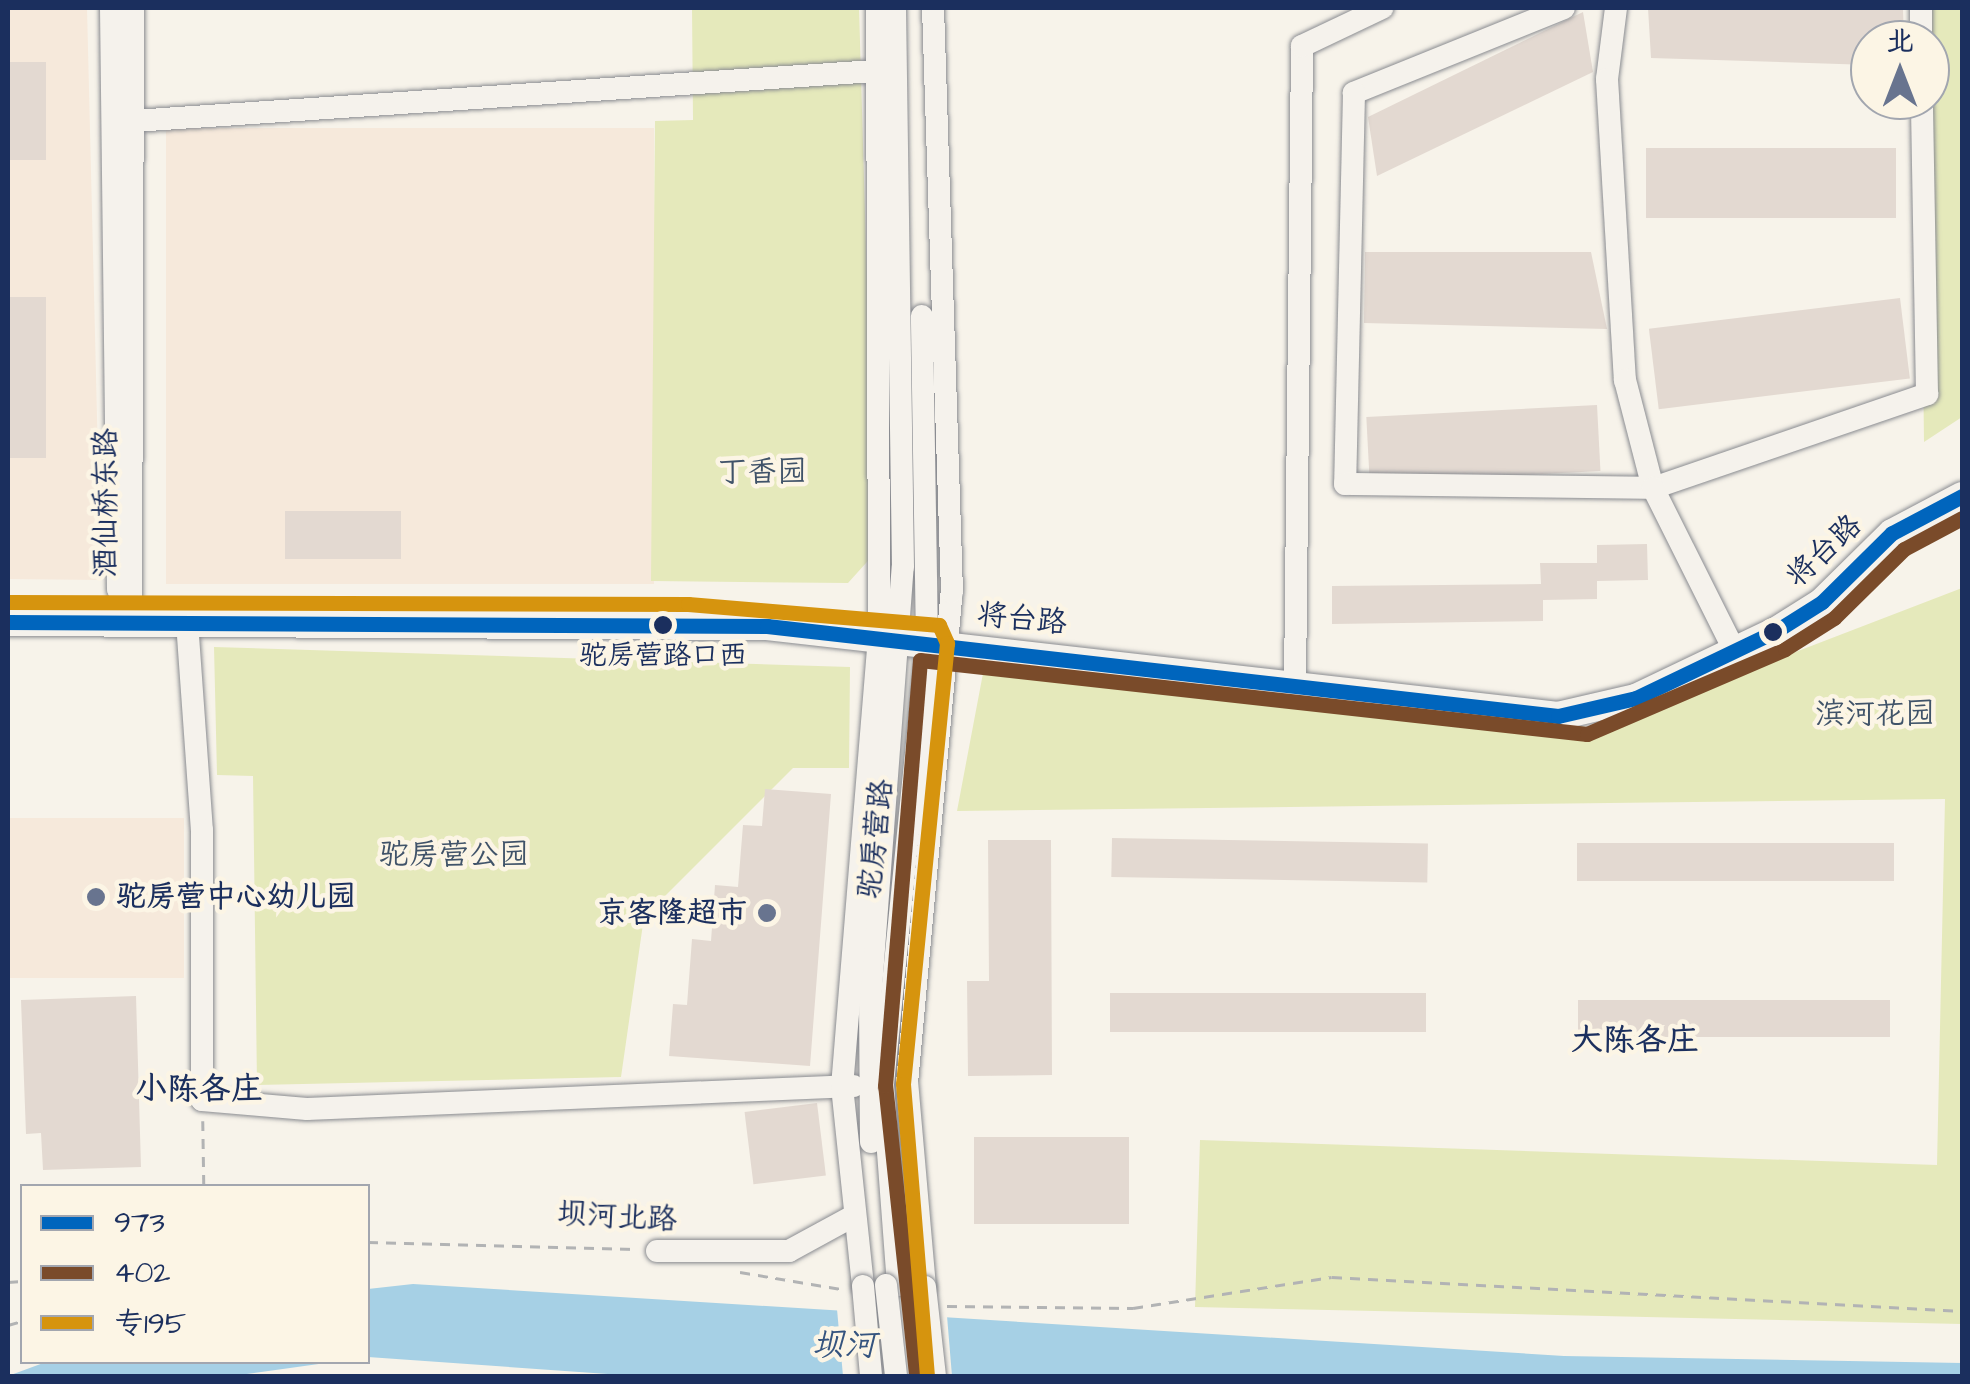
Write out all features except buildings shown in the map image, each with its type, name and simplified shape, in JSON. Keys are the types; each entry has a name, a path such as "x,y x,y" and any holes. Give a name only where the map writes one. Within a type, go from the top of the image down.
{"main road":[{"name":"将台路","path":"8,622 688,624 914,640 1558,716 1636,698 1735,652 1822,602 1892,533 1962,496"}],"street":[{"name":"酒仙桥东路","path":"111,8 118,589 130,622"},
{"name":"酒仙桥东路","path":"130,622 133,8"},
{"path":"134,121 887,70 877,8"},
{"name":"驼房营路","path":"895,8 887,70 914,640"},
{"name":"驼房营路","path":"896,1376 877,1287 864,1086 914,640 918,8"},
{"path":"933,8 914,640 907,1084 932,1296 935,1376"},
{"path":"1296,685 1302,46 1382,8"},
{"path":"1564,8 1354,93 1345,484 1653,488 1928,394 1922,120"},
{"path":"1616,8 1607,79 1625,380 1653,488 1735,652"},
{"path":"187,622 202,830 202,1100 307,1109 907,1084"},
{"path":"871,1376 877,1287 855,1215 864,1086 914,640"},
{"name":"坝河北路","path":"657,1251 789,1251 855,1215"},
{"name":"驼房营路","path":"877,1287 907,1376"}],"path":[{"path":"202,1100 204,1184"},
{"name":"坝河北路","path":"370,1242 498,1238 657,1251"},
{"path":"734,1272 877,1287"},
{"path":"932,1296 1134,1308 1332,1278 1962,1311"}],"shaded area":[{"path":"8,8 87,8 101,580 8,579"},
{"path":"166,128 654,128 654,584 166,584"},
{"name":"驼房营中心幼儿园","path":"8,818 184,818 184,978 8,978"}],"green space":[{"name":"丁香园","path":"692,8 859,8 875,553 848,583 651,581 655,121 693,120"},
{"path":"1918,8 1962,8 1962,417 1924,442 1920,120 1950,120 1950,20 1922,20"},
{"name":"滨河花园","path":"1962,588 1962,1324 1195,1307 1200,1140 1937,1165 1945,799 957,811 984,668 1598,728"},
{"name":"驼房营公园","path":"214,647 850,667 849,768 793,768 644,917 621,1077 257,1085 253,776 217,775"}],"water":[{"name":"坝河","path":"413,1284 1564,1356 1962,1363 1962,1376 636,1376 370,1357 370,1289"},
{"path":"41,1364 319,1364 232,1376 8,1376"}],"pier":[{"path":"837,1309 947,1316 952,1376 843,1376"}],"transit line":[{"name":"973","path":"8,622 767,626 1558,716 1636,698 1776,631 1822,602 1892,533 1962,496"},
{"name":"402","path":"916,1374 885,1086 920,660 1587,734 1785,649 1834,618 1904,549 1962,518"},
{"name":"专195","path":"8,602 688,604 939,625 947,643 903,1084 927,1374"}],"place":[{"name":"驼房营路口西","path":"663,625"},
{"name":"驼房营中心幼儿园","path":"96,897"},
{"name":"京客隆超市","path":"767,913"}],"district":[{"name":"大陈各庄","path":"1635,1041"},
{"name":"小陈各庄","path":"199,1090"}]}
